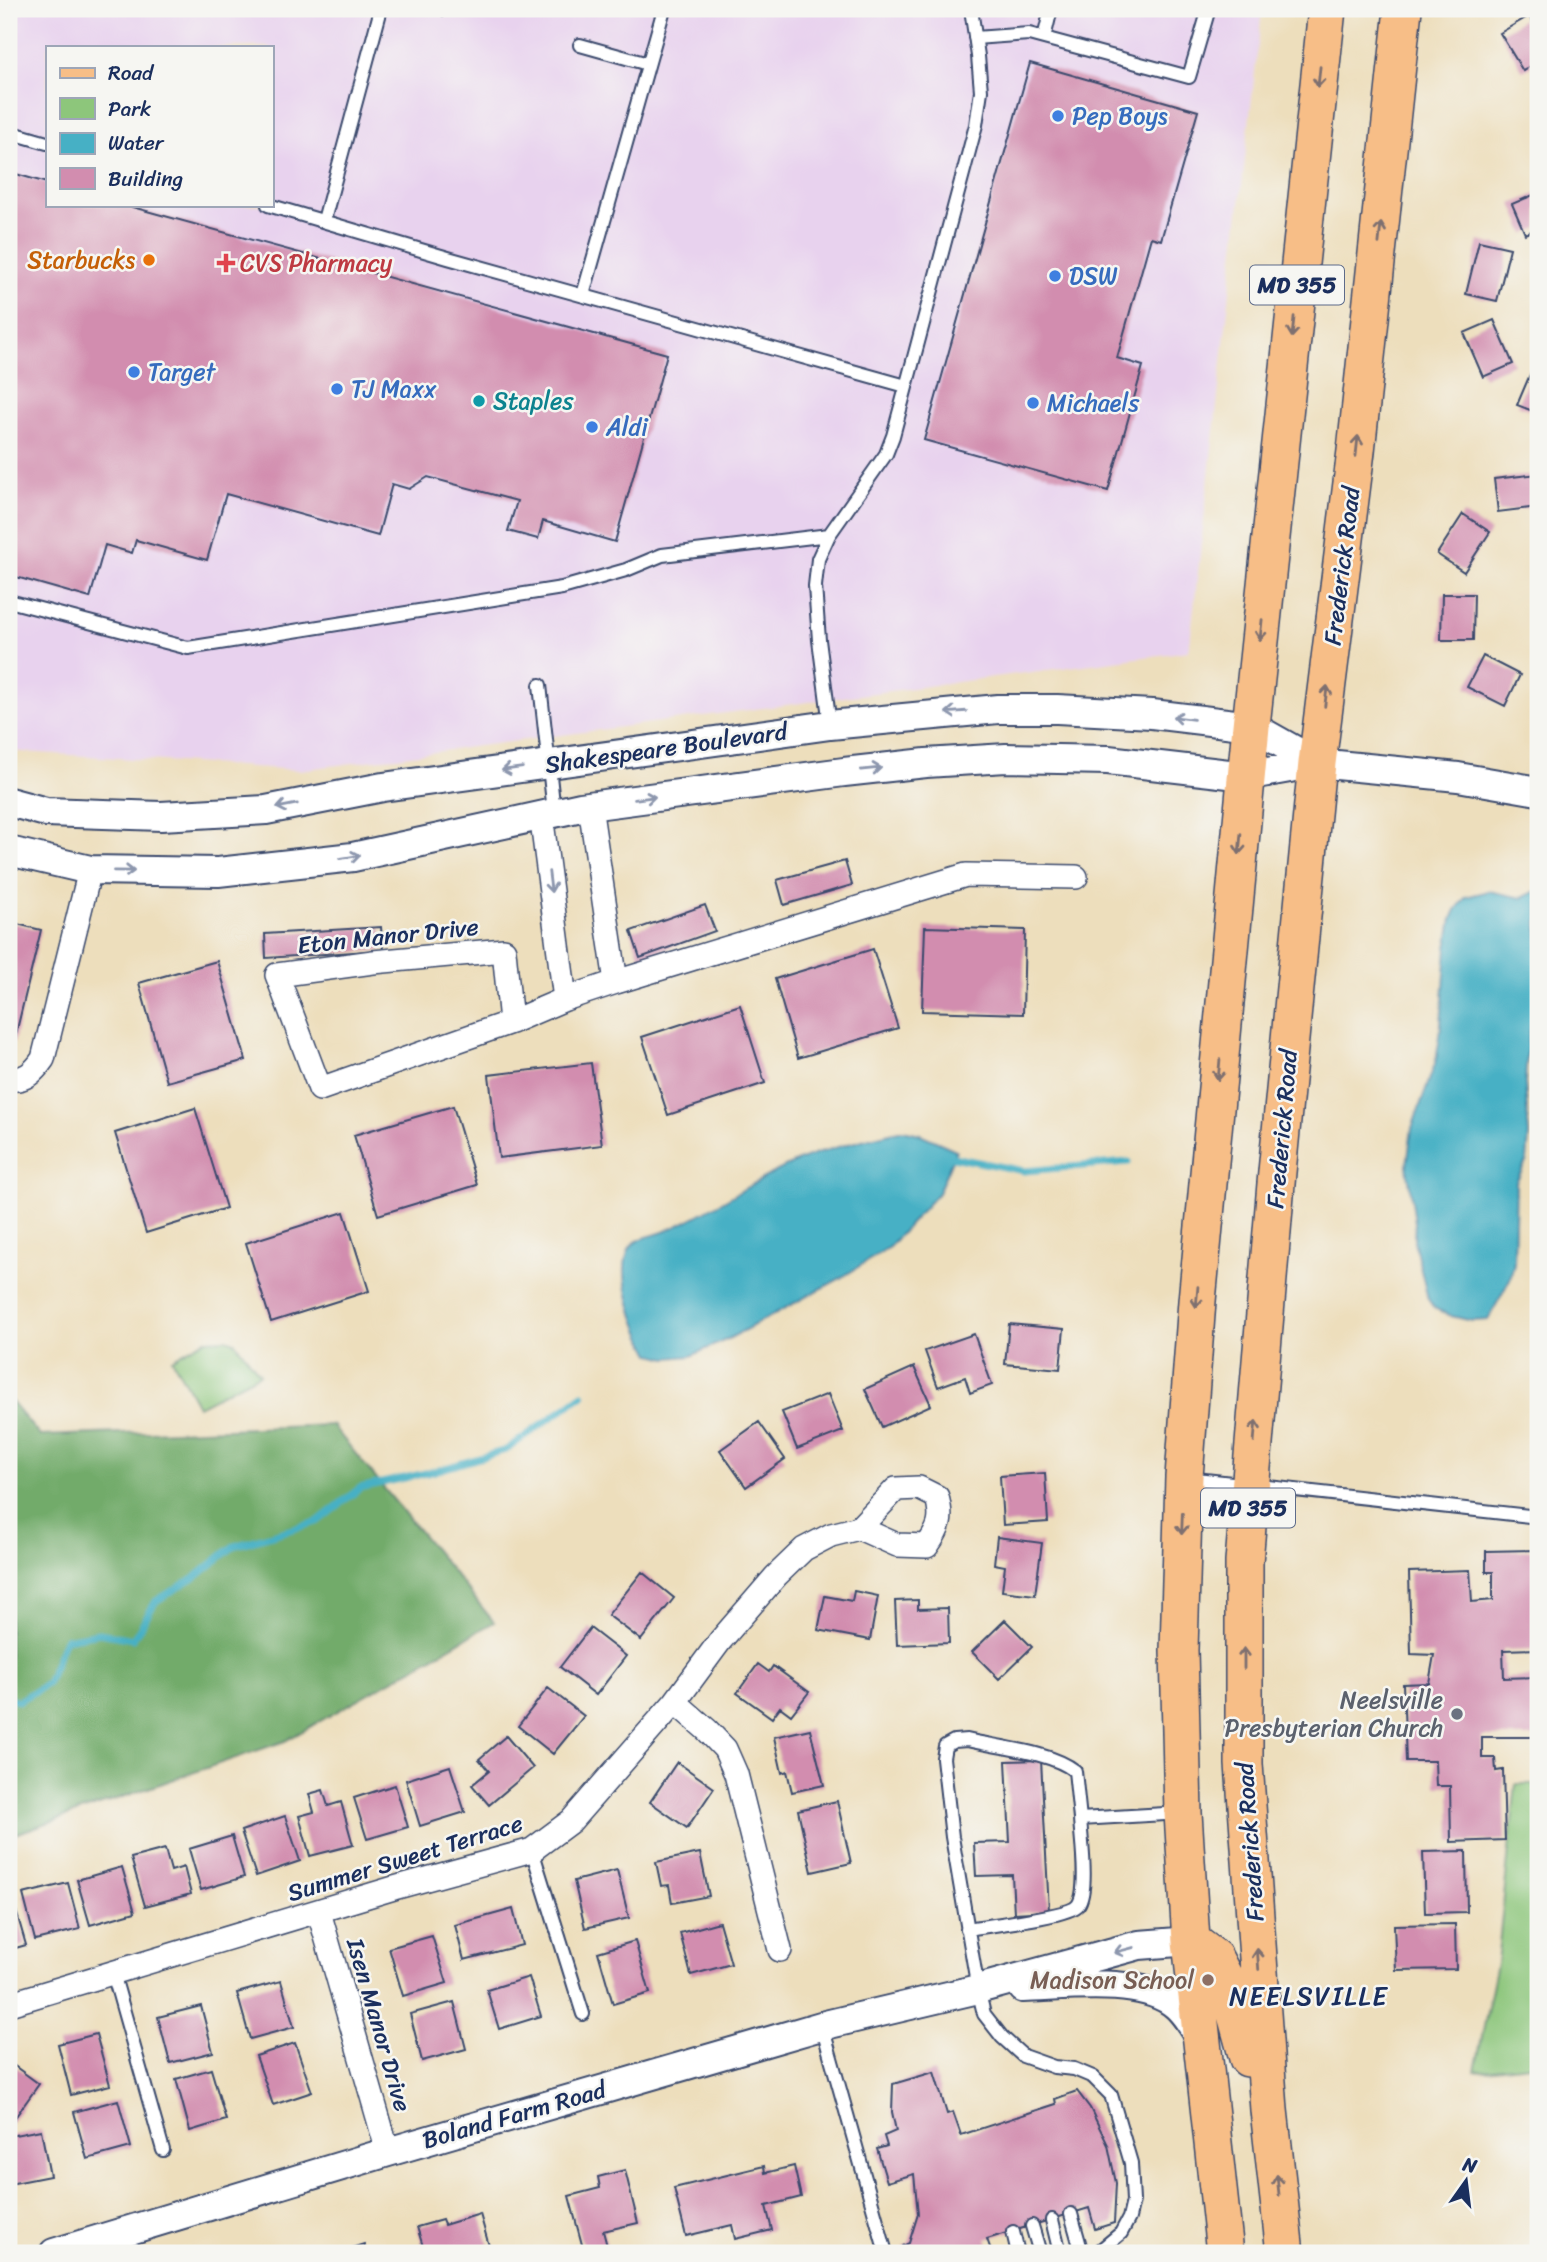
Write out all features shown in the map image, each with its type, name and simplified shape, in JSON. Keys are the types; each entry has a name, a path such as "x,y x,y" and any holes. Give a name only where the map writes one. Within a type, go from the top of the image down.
{"main road":[{"name":"MD 355","path":"1225,2253 1191,1941 1183,1813 1179,1650 1184,1477 1198,1287 1246,776 1326,9"},
{"name":"Frederick Road","path":"1285,2253 1269,2110 1244,1764 1244,1562 1277,1172 1317,763 1359,424 1403,9"},
{"path":"1191,1941 1214,1958 1228,1984 1252,2079 1269,2110"}],"street":[{"name":"Shakespeare Boulevard","path":"9,802 47,812 148,815 266,810 383,787 830,725 998,709 1152,714 1251,726 1317,763"},
{"name":"Shakespeare Boulevard","path":"9,851 90,870 218,872 352,857 547,813 590,806 926,763 1006,758 1108,760 1246,776 1317,763 1458,777 1538,791"},
{"path":"590,806 616,982"},
{"path":"547,813 565,999"},
{"path":"9,1079 33,1074 43,1059 90,870"},
{"name":"Eton Manor Drive","path":"511,1022 504,950 373,962 277,975 320,1089 511,1022 565,999 616,982 966,875 1076,877"},
{"name":"Summer Sweet Terrace","path":"9,2004 394,1888 532,1850 571,1821 675,1702 720,1642 776,1576 804,1549 831,1535 859,1528"},
{"path":"675,1702 726,1749 736,1774 780,1950"},
{"name":"Isen Manor Drive","path":"319,1912 388,2152"},
{"name":"Boland Farm Road","path":"54,2253 821,2026 978,1989 1139,1945 1191,1941"},
{"name":"Boland Farm Road","path":"978,1989 1136,1987 1159,1994 1174,2003 1191,2022 1203,2043"}],"lane":[{"path":"324,220 381,9"},
{"path":"583,295 664,9"},
{"path":"830,725 815,586 818,559 828,535 886,454 906,386 976,125 981,91 971,9"},
{"path":"1044,38 1051,9"},
{"path":"975,38 1029,34 1189,77 1208,12 1196,9"},
{"path":"580,45 648,64"},
{"path":"9,132 46,143"},
{"path":"272,206 906,386"},
{"path":"9,601 188,648 562,589 626,570 662,555 828,535"},
{"path":"540,685 549,764 547,813"},
{"path":"1184,1477 1538,1517"},
{"path":"968,1929 1055,1914 1072,1910 1078,1905 1083,1891 1080,1819 1075,1771 1068,1766 1045,1757 967,1740 954,1741 946,1746 943,1758 952,1837 978,1989 984,2014 1002,2037 1023,2056 1054,2067 1074,2069 1093,2077 1111,2095 1131,2163 1133,2201 1129,2218 1121,2233 1097,2253"},
{"path":"1080,1819 1183,1813"},
{"path":"532,1850 583,2014"},
{"path":"113,1973 163,2150"},
{"path":"821,2026 886,2253"},
{"path":"1071,2214 1082,2253"},
{"path":"1052,2220 1060,2253"},
{"path":"1032,2226 1040,2253"},
{"path":"1013,2232 1018,2253"}],"shaded area":[{"path":"9,9 1262,9 1189,651 300,770 9,751"}],"green space":[{"path":"226,1339 235,1342 260,1374 198,1406 172,1359 205,1340"},
{"path":"9,1399 40,1436 332,1425 494,1622 285,1741 9,1836"},
{"path":"1516,1784 1538,1784 1538,2064 1475,2071 1497,1963"}],"water":[{"path":"1538,890 1538,994 1528,1040 1525,1083 1529,1135 1527,1160 1516,1182 1514,1263 1510,1279 1488,1320 1472,1321 1434,1308 1428,1299 1414,1241 1415,1222 1407,1165 1412,1128 1436,1061 1447,948 1456,910 1466,897 1489,891 1522,898"},
{"path":"903,1130 920,1134 956,1150 938,1193 889,1247 841,1278 691,1356 667,1358 651,1354 634,1317 626,1287 626,1259 633,1244 684,1222 796,1162 835,1148"}],"building":[{"path":"1529,16 1538,32 1538,61 1523,71 1500,33"},
{"path":"1030,63 1198,111 1161,240 1151,237 1117,358 1143,366 1108,491 924,440"},
{"path":"9,172 46,183 46,206 129,206 667,354 615,542 543,521 538,539 508,531 517,501 428,477 409,489 392,484 378,536 226,494 207,560 136,540 132,553 105,545 90,598 9,575"},
{"path":"1538,193 1538,228 1525,234 1512,204"},
{"path":"1479,241 1510,248 1497,301 1466,294"},
{"path":"1494,320 1513,364 1483,377 1464,333"},
{"path":"1531,372 1538,375 1538,413 1517,405"},
{"path":"1538,474 1538,507 1498,512 1494,479"},
{"path":"1463,514 1490,532 1464,572 1437,554"},
{"path":"1442,594 1474,594 1473,640 1441,640"},
{"path":"1483,656 1520,675 1505,706 1467,687"},
{"path":"845,861 852,885 784,905 777,880"},
{"path":"705,905 715,931 640,958 631,931"},
{"path":"9,922 41,930 14,1042 9,1041"},
{"path":"381,927 383,950 266,958 265,934"},
{"path":"925,927 1025,930 1023,1014 922,1011"},
{"path":"873,949 898,1028 798,1058 775,979"},
{"path":"217,961 246,1060 167,1082 139,983"},
{"path":"740,1005 765,1083 668,1115 642,1037"},
{"path":"591,1063 602,1145 499,1158 489,1075"},
{"path":"453,1106 477,1185 378,1215 354,1135"},
{"path":"195,1108 226,1208 146,1233 115,1133"},
{"path":"344,1212 369,1291 271,1322 246,1243"},
{"path":"1009,1324 1064,1329 1060,1369 1005,1364"},
{"path":"974,1334 992,1385 970,1393 965,1377 938,1387 925,1351"},
{"path":"914,1367 931,1405 882,1427 865,1389"},
{"path":"828,1394 843,1431 797,1449 782,1412"},
{"path":"759,1422 785,1459 746,1487 720,1450"},
{"path":"1045,1473 1048,1522 1003,1525 1000,1476"},
{"path":"997,1537 1042,1543 1035,1595 1002,1591 1005,1566 994,1564"},
{"path":"1538,1550 1538,1649 1503,1650 1504,1678 1538,1677 1538,1737 1482,1737 1482,1758 1495,1758 1496,1771 1503,1770 1505,1840 1451,1842 1450,1786 1436,1786 1435,1761 1406,1761 1403,1684 1429,1683 1434,1655 1411,1654 1409,1572 1470,1570 1472,1602 1493,1600 1493,1572 1486,1572 1486,1551"},
{"path":"642,1572 674,1598 641,1640 608,1615"},
{"path":"854,1591 878,1596 870,1640 818,1630 825,1596 852,1601"},
{"path":"918,1600 918,1609 948,1608 949,1643 897,1645 895,1601"},
{"path":"1005,1620 1032,1647 999,1679 972,1652"},
{"path":"590,1628 626,1656 596,1695 560,1667"},
{"path":"758,1664 769,1672 773,1666 809,1692 791,1715 780,1707 772,1718 737,1693"},
{"path":"548,1688 584,1716 553,1754 518,1726"},
{"path":"810,1729 824,1785 792,1792 787,1771 782,1773 774,1737"},
{"path":"506,1736 533,1768 489,1805 472,1785 489,1771 479,1759"},
{"path":"1041,1760 1049,1911 1014,1913 1012,1875 976,1876 974,1843 1010,1842 1006,1761"},
{"path":"677,1762 714,1788 687,1828 650,1802"},
{"path":"450,1766 465,1812 420,1826 406,1780"},
{"path":"395,1785 408,1827 367,1839 354,1798"},
{"path":"323,1790 328,1806 341,1802 353,1845 310,1856 299,1816 314,1812 309,1794"},
{"path":"837,1801 851,1863 812,1872 798,1810"},
{"path":"285,1816 300,1861 256,1876 241,1831"},
{"path":"232,1836 244,1877 201,1890 189,1849"},
{"path":"165,1849 171,1871 184,1867 191,1894 145,1906 131,1858"},
{"path":"1466,1851 1467,1912 1425,1913 1423,1852"},
{"path":"700,1853 709,1896 672,1903 669,1885 661,1886 656,1862"},
{"path":"122,1867 135,1912 90,1925 77,1880"},
{"path":"617,1870 629,1918 585,1928 574,1881"},
{"path":"68,1883 80,1929 35,1940 23,1894"},
{"path":"13,1900 26,1945 9,1950 9,1901"},
{"path":"513,1909 522,1945 464,1960 455,1925"},
{"path":"719,1922 731,1964 691,1975 680,1933"},
{"path":"1455,1924 1456,1969 1396,1970 1394,1925"},
{"path":"432,1936 447,1983 403,1996 389,1948"},
{"path":"635,1941 650,1993 613,2004 598,1952"},
{"path":"529,1977 541,2016 499,2029 487,1990"},
{"path":"281,1981 294,2027 250,2039 237,1993"},
{"path":"454,2002 466,2049 422,2061 410,2014"},
{"path":"201,2006 213,2052 170,2063 158,2017"},
{"path":"96,2034 110,2085 71,2095 58,2044"},
{"path":"295,2043 312,2092 273,2105 256,2056"},
{"path":"9,2062 39,2084 9,2126"},
{"path":"211,2069 226,2120 190,2131 176,2079"},
{"path":"934,2072 947,2114 953,2112 961,2135 1056,2104 1055,2099 1077,2091 1090,2108 1108,2145 1116,2183 1114,2223 1095,2229 1089,2208 987,2239 992,2253 905,2253 903,2246 909,2243 918,2214 914,2174 887,2182 877,2149 887,2146 884,2136 896,2131 892,2112 893,2084"},
{"path":"118,2100 131,2147 87,2159 74,2112"},
{"path":"41,2130 50,2176 9,2184 9,2136"},
{"path":"764,2166 765,2173 794,2166 801,2197 766,2206 772,2230 735,2239 732,2225 686,2236 674,2188"},
{"path":"625,2170 638,2223 603,2231 607,2246 584,2252 569,2196 600,2188 598,2177"},
{"path":"480,2214 491,2253 425,2253 417,2227 442,2220 444,2225"},
{"path":"364,2244 367,2253 336,2253"}],"waterway":[{"path":"953,1157 1024,1171 1128,1162"},
{"path":"9,1698 18,1701 47,1684 65,1639 99,1633 133,1639 156,1601 197,1576 234,1546 317,1522 360,1488 435,1471 506,1450 583,1395"}],"place":[{"name":"Pep Boys","path":"1058,116"},
{"name":"Starbucks","path":"149,260"},
{"name":"CVS Pharmacy","path":"226,263"},
{"name":"DSW","path":"1055,276"},
{"name":"Target","path":"134,372"},
{"name":"TJ Maxx","path":"337,389"},
{"name":"Staples","path":"479,401"},
{"name":"Michaels","path":"1033,403"},
{"name":"Aldi","path":"592,427"},
{"name":"Neelsville Presbyterian Church","path":"1457,1714"},
{"name":"Madison School","path":"1208,1980"}],"district":[{"name":"NEELSVILLE","path":"1309,1996"}]}
